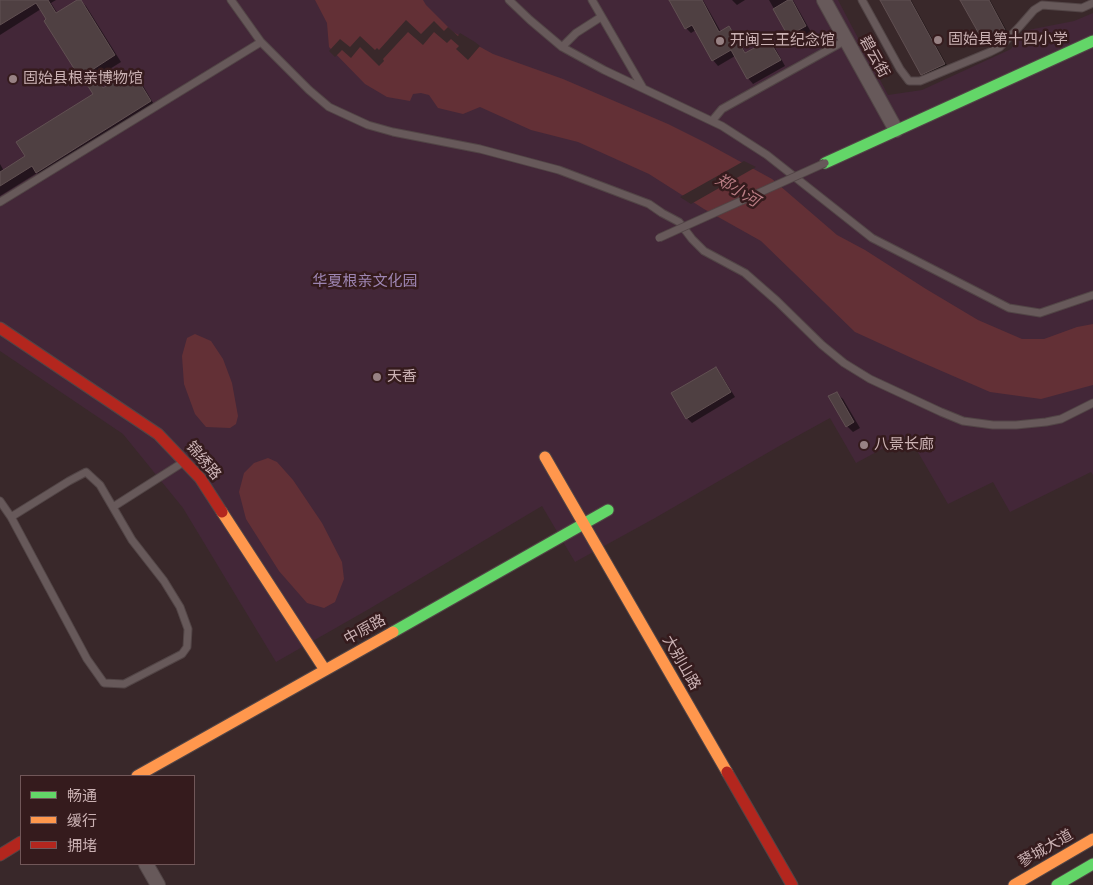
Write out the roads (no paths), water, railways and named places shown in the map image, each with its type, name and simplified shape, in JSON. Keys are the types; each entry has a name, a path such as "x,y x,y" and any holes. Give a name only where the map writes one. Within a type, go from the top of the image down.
{"main road":[{"path":"824,162 1093,40"},
{"name":"锦绣路","path":"0,328 158,434 200,478 325,670"},
{"name":"大别山路","path":"544,456 792,885"},
{"name":"中原路","path":"139,775 608,510"},
{"name":"蓼城大道","path":"1014,885 1093,840"},
{"path":"0,855 20,843"},
{"path":"1057,885 1093,864"}],"street":[{"name":"碧云街","path":"824,0 896,130"},
{"path":"147,865 158,885"}],"lane":[{"path":"231,0 261,42 309,90 329,107 368,125 393,132 480,149 559,170 649,204 679,222 704,251 745,273 822,345 844,363 870,379 964,421 993,425 1016,425 1061,419 1093,403"},
{"path":"509,0 562,46 604,70 722,126 767,155 872,238 1009,308 1040,313 1093,295"},
{"path":"592,0 643,88"},
{"path":"862,0 900,69 909,81 920,81 1000,47 1034,10 1042,6 1082,8 1093,4"},
{"path":"562,46 576,33 601,17"},
{"path":"712,121 722,109 846,40"},
{"path":"0,202 261,42"},
{"path":"659,238 824,162"},
{"path":"113,507 184,462"},
{"path":"0,501 11,517 87,659 104,683 124,684 182,654 187,647 188,629 180,607 164,581 132,540 100,485 86,472 11,517"}],"water":[{"name":"郑小河","path":"315,0 423,0 453,32 493,54 563,79 668,124 772,179 837,235 865,250 978,320 1022,339 1044,339 1077,327 1093,324 1093,385 1041,399 990,392 855,332 761,241 704,209 649,174 578,142 531,130 480,107 463,114 438,108 429,95 413,94 410,101 387,97 365,84 329,47 327,23"},
{"path":"195,334 211,341 223,359 232,383 238,416 236,424 230,428 206,427 195,414 184,384 182,356 187,338"},
{"path":"268,458 277,462 293,480 322,523 342,562 344,579 335,602 324,608 307,603 279,571 246,519 239,492 244,473 254,463"}],"place":[{"name":"固始县第十四小学","path":"938,40"},
{"name":"开闽三王纪念馆","path":"720,41"},
{"name":"固始县根亲博物馆","path":"13,79"},
{"name":"天香","path":"377,377"},
{"name":"八景长廊","path":"864,445"}],"park label":[{"name":"华夏根亲文化园","path":"365,282"}]}
